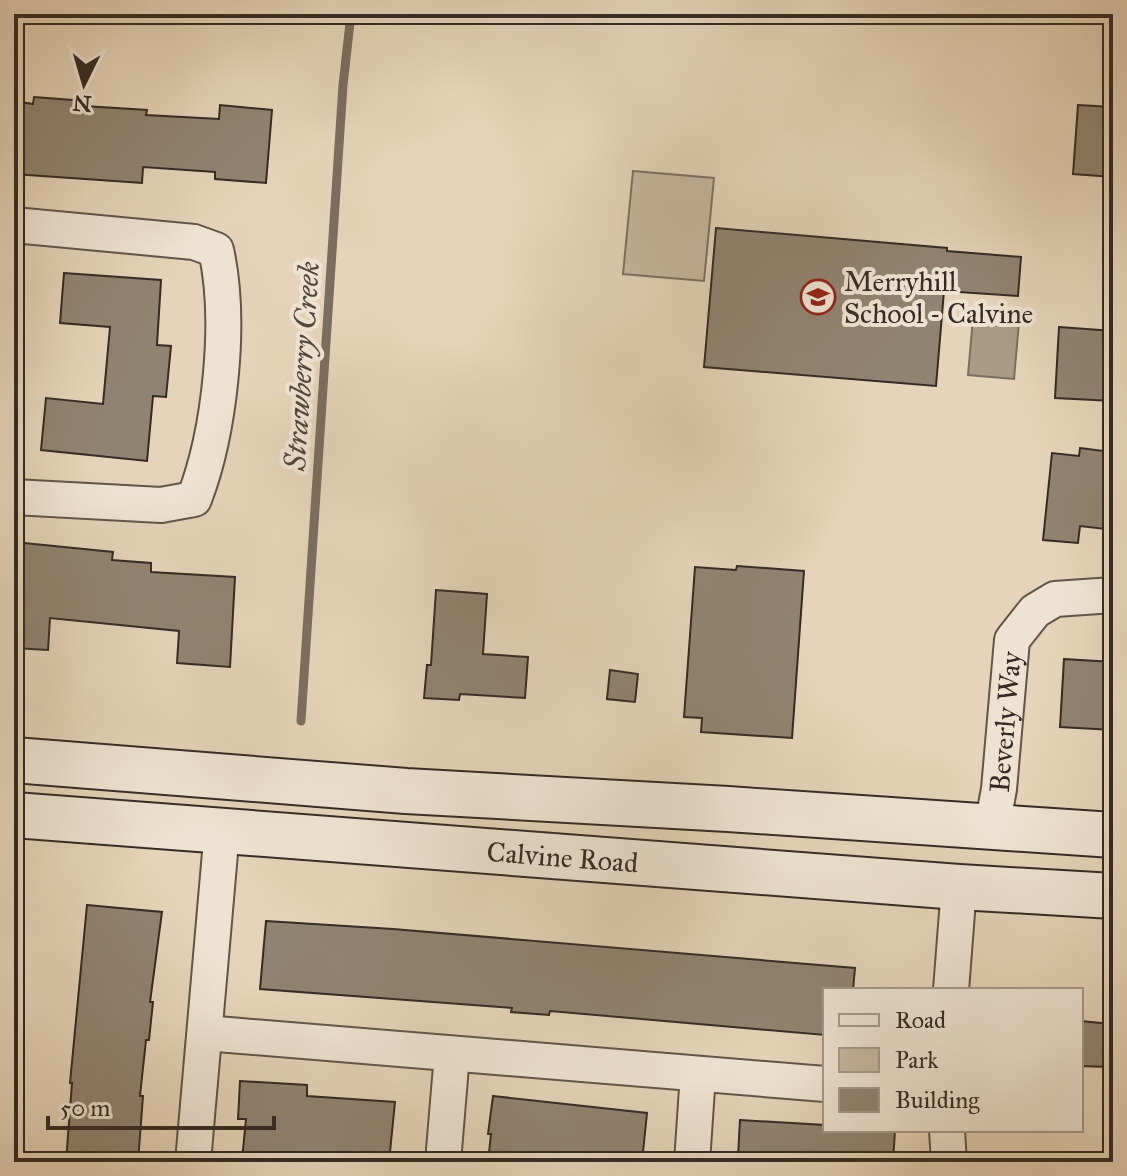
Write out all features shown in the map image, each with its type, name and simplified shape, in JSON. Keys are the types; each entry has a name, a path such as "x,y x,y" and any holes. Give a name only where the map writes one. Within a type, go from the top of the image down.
{"main road":[{"name":"Calvine Road","path":"14,760 349,787 1113,835"},
{"path":"57,818 90,790 304,807 349,787"},
{"name":"Calvine Road","path":"14,815 1113,896"},
{"path":"591,857 639,843 671,841 917,858 942,857 965,848 992,827"}],"street":[{"path":"14,225 194,242 216,250 222,275 222,381 204,475 194,499 161,505 14,497"},
{"name":"Beverly Way","path":"992,827 999,789 1012,640 1035,611 1055,599 1113,595"},
{"path":"193,1162 222,830"},
{"path":"951,988 959,887"},
{"path":"205,1033 823,1084"},
{"path":"443,1162 452,1054"},
{"path":"692,1162 698,1074"},
{"path":"947,1132 949,1162"}],"green space":[{"path":"633,171 714,178 704,281 623,274"}],"shaded area":[{"path":"974,307 1020,311 1014,379 968,375"}],"building":[{"path":"34,97 85,101 84,106 147,110 146,115 219,119 220,105 272,110 266,183 215,179 215,172 143,167 142,183 14,174 14,101 33,104"},
{"path":"1078,105 1113,107 1113,177 1073,174"},
{"path":"716,228 1021,257 1018,296 944,291 936,386 704,367"},
{"path":"64,273 161,280 157,345 171,346 166,397 153,396 147,461 41,450 46,398 103,404 110,327 60,323"},
{"path":"1059,327 1113,331 1113,401 1055,398"},
{"path":"1080,448 1112,452 1105,529 1080,526 1078,543 1043,540 1052,453 1079,456"},
{"path":"14,542 113,552 112,560 151,563 151,572 235,577 230,667 177,663 179,631 50,618 48,650 14,648"},
{"path":"737,566 804,571 792,738 701,732 702,718 684,717 695,567 736,570"},
{"path":"436,590 487,594 483,654 528,657 525,698 460,694 459,700 424,698 427,665 431,665"},
{"path":"1064,659 1113,662 1113,730 1060,727"},
{"path":"610,670 638,674 635,702 607,699"},
{"path":"87,905 162,912 140,1096 143,1096 138,1162 66,1162 70,1083"},
{"path":"266,921 855,968 853,988 823,988 823,1035 550,1011 549,1015 511,1012 512,1008 260,989"},
{"path":"1083,1021 1110,1024 1107,1067 1083,1066"},
{"path":"240,1081 307,1085 307,1096 395,1102 389,1162 242,1160 246,1119 238,1119"},
{"path":"493,1096 647,1113 642,1162 488,1162"},
{"path":"740,1120 823,1125 823,1132 895,1132 893,1162 825,1162 738,1156"}],"waterway":[{"name":"Strawberry Creek","path":"301,721 343,85 351,14"}],"place":[{"name":"Merryhill School - Calvine","path":"818,297"}]}
